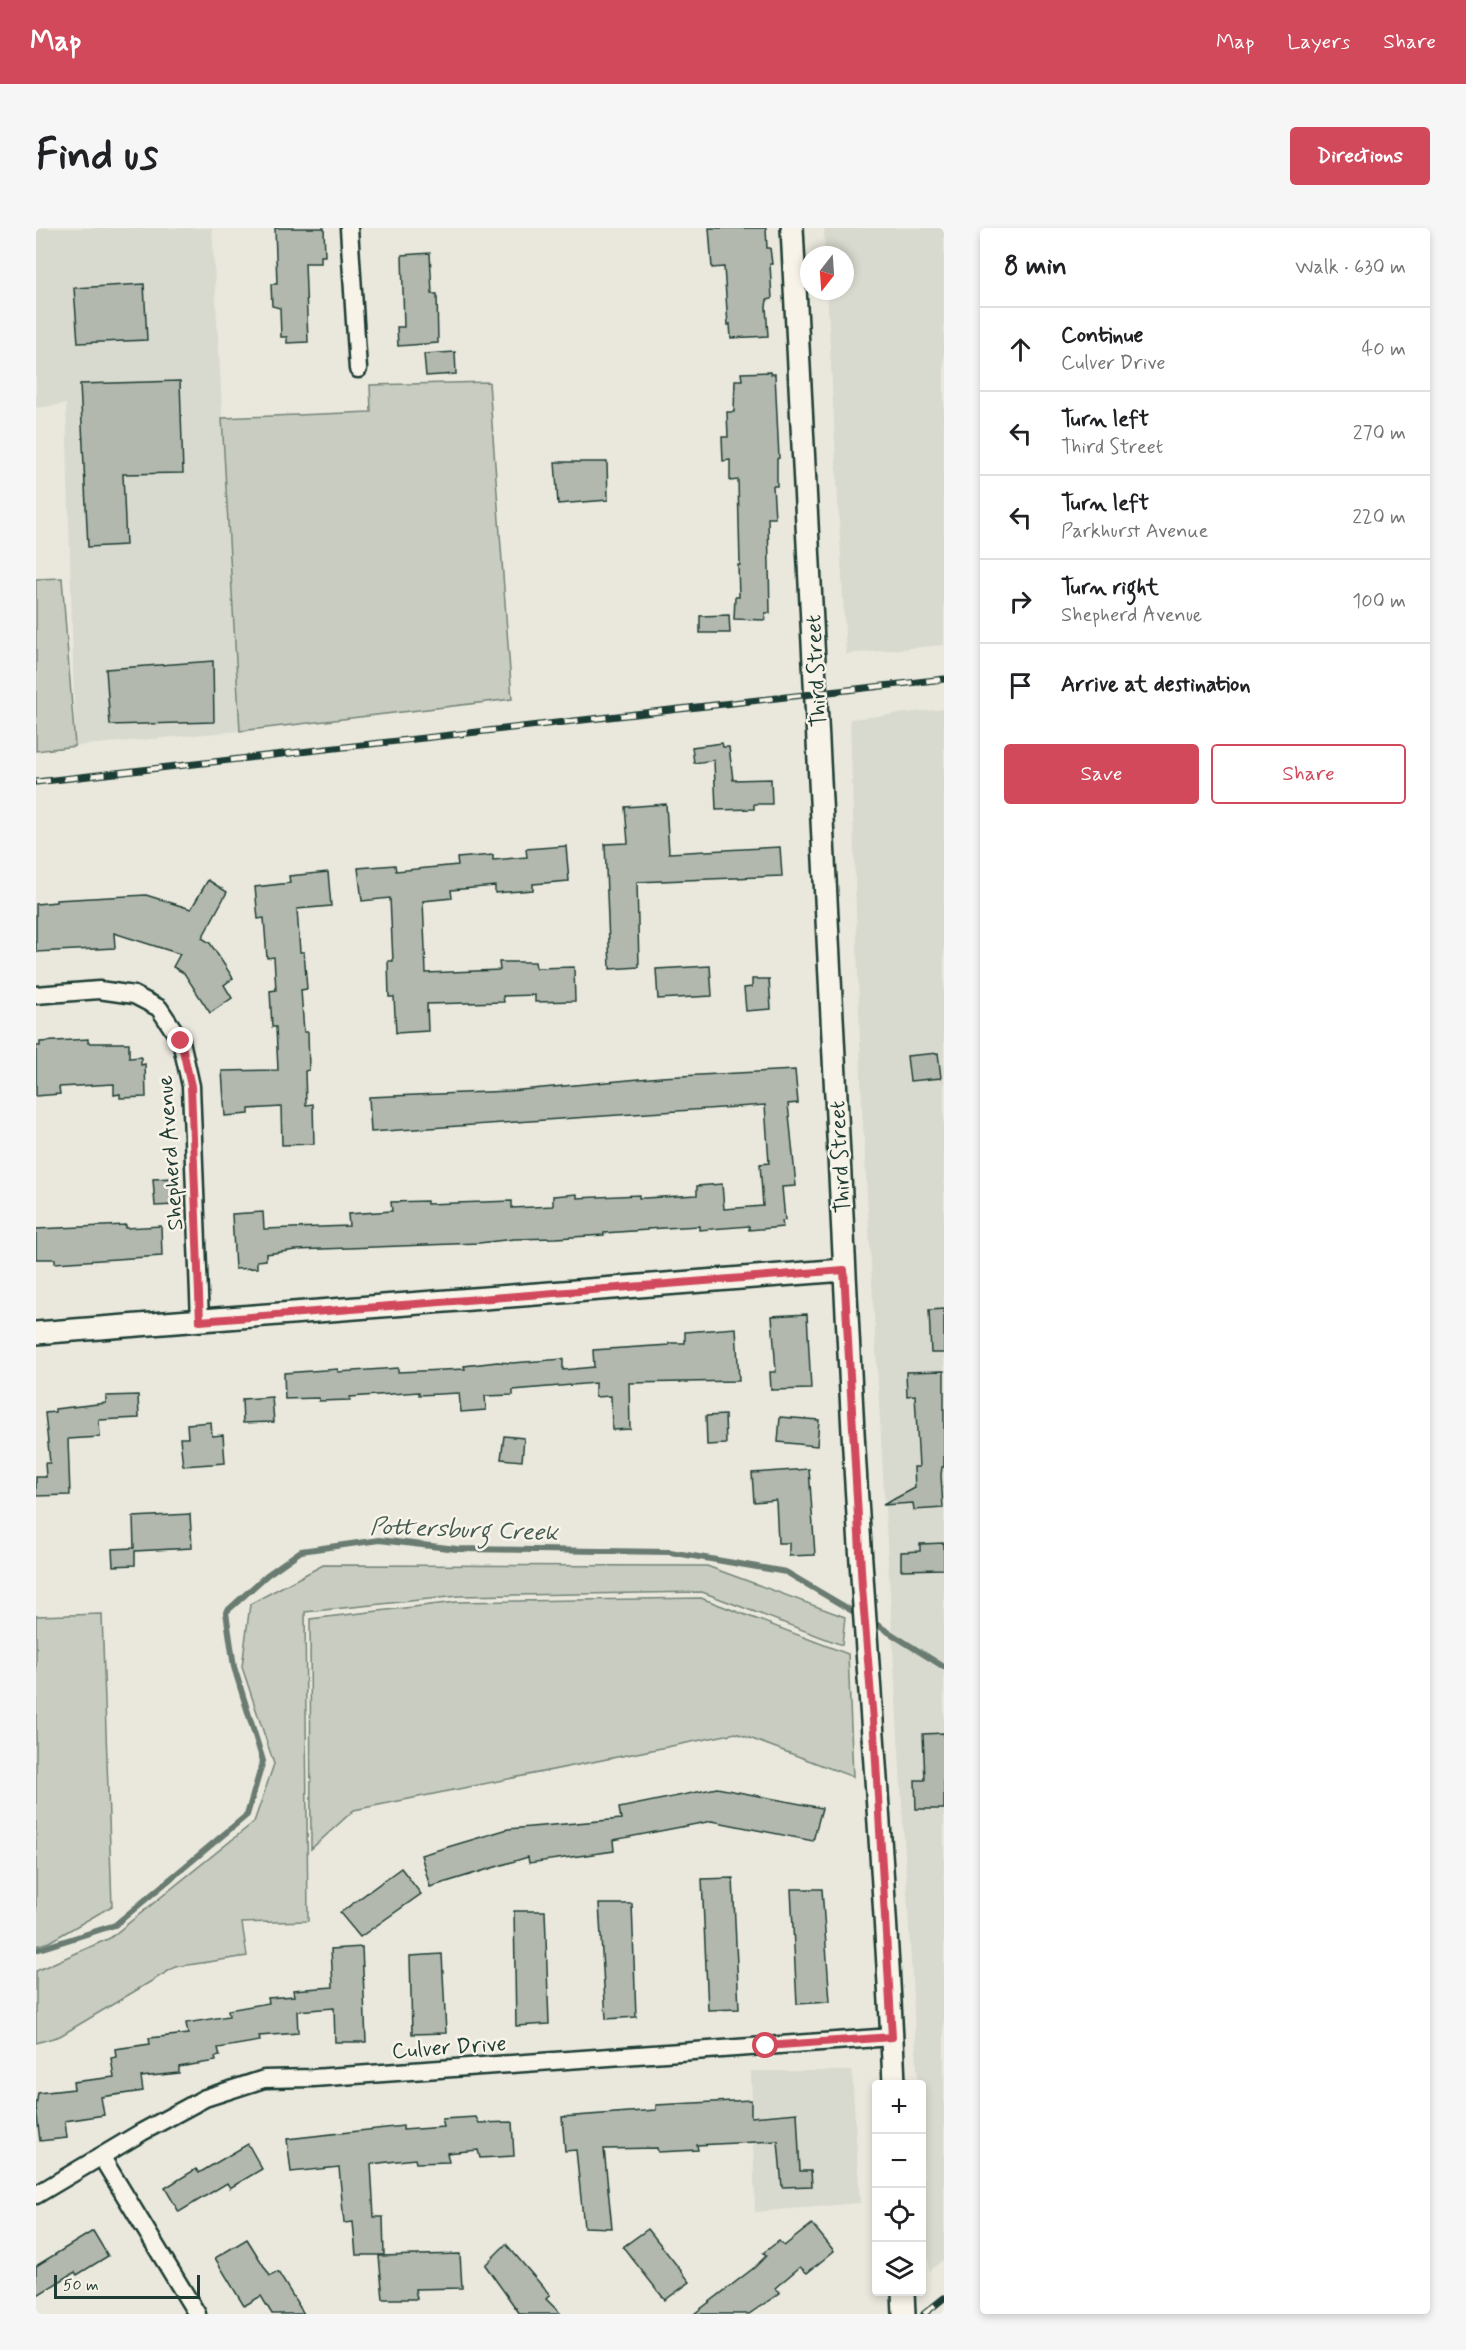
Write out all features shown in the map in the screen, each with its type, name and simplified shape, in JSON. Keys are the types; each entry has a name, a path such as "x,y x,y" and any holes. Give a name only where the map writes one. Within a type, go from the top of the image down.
{"street":[{"path":"350,228 358,369"},
{"name":"Third Street","path":"792,228 844,1270 894,2080"},
{"name":"Shepherd Avenue","path":"36,995 99,990 134,995 159,1008 181,1041 191,1086 200,1321"},
{"path":"36,1333 844,1270"},
{"name":"Culver Drive","path":"36,2195 205,2098 264,2079 312,2078 892,2037"},
{"path":"101,2156 197,2314"},
{"path":"903,2296 904,2314"}],"shaded area":[{"path":"36,228 212,228 240,731 75,746 66,404 36,408"},
{"path":"824,228 944,228 944,645 846,654 827,300 854,300 854,246 825,246"},
{"path":"489,382 512,699 240,731 222,418 371,412 370,385"},
{"path":"62,578 75,746 36,751 36,579"},
{"path":"944,709 944,2259 929,2271 926,2215 926,2080 918,2080 862,1108 850,719"},
{"path":"323,1565 707,1566 845,1617 842,1645 702,1592 458,1596 305,1612 308,1921 242,1923 247,1956 175,1967 60,2036 36,2043 36,1971 110,1938 254,1822 274,1764 242,1667 250,1604"},
{"path":"701,1598 848,1654 853,1777 736,1733 354,1810 311,1849 310,1619 456,1602"},
{"path":"102,1614 112,1906 49,1942 36,1946 36,1616"},
{"path":"751,2071 852,2071 860,2203 755,2212"}],"building":[{"path":"275,228 324,228 325,256 321,256 321,263 305,263 308,342 287,343 287,337 281,337 280,308 272,306 271,284 277,284"},
{"path":"709,228 766,228 767,248 770,248 772,264 770,264 772,299 767,300 766,307 768,336 731,338 724,267 712,268"},
{"path":"430,253 432,294 437,294 438,343 398,346 397,327 404,327 402,255"},
{"path":"144,284 147,340 78,343 74,288"},
{"path":"455,352 456,374 426,376 424,354"},
{"path":"771,372 775,374 779,458 777,459 777,486 773,486 775,518 768,518 770,613 765,613 765,620 734,619 735,597 739,597 738,565 740,565 738,480 730,481 730,460 723,461 722,437 728,437 727,412 734,412 735,380 742,380 741,373"},
{"path":"180,381 183,473 123,474 126,545 88,547 80,384"},
{"path":"555,462 607,462 608,500 558,504"},
{"path":"729,615 730,633 700,633 700,616"},
{"path":"213,661 214,722 110,725 106,669"},
{"path":"722,743 723,747 729,747 733,780 771,779 772,804 754,804 754,809 716,810 714,760 694,763 692,747"},
{"path":"666,804 669,853 780,847 782,876 637,882 639,967 610,969 605,844 628,843 625,807"},
{"path":"566,846 569,881 533,884 533,890 495,893 495,886 451,890 452,898 423,901 426,973 500,970 499,962 535,962 536,968 574,967 575,1001 535,1002 535,995 503,996 504,1002 427,1004 428,1031 396,1033 394,997 389,997 388,961 393,961 390,898 362,901 358,868 395,865 396,871 458,865 457,858 493,855 493,860 527,857 526,849"},
{"path":"328,872 331,906 297,909 300,952 304,952 307,989 301,990 304,1032 308,1032 309,1070 305,1071 306,1105 313,1104 314,1144 282,1145 281,1107 249,1109 249,1114 225,1116 222,1071 278,1070 276,1027 272,1027 270,991 276,990 274,957 267,958 264,918 258,919 255,887 290,883 289,876"},
{"path":"208,880 227,892 202,938 210,943 233,978 224,985 232,998 210,1013 184,973 173,967 180,954 114,933 115,948 36,952 36,904 56,902 56,900 146,895 191,909"},
{"path":"710,966 712,996 658,999 656,969"},
{"path":"752,979 769,979 771,1009 746,1011 744,988 752,987"},
{"path":"88,1039 88,1043 129,1043 129,1058 141,1057 141,1065 145,1064 146,1097 120,1098 120,1094 114,1095 114,1084 59,1087 60,1094 36,1096 36,1046 40,1046 40,1042"},
{"path":"938,1053 941,1078 910,1081 907,1056"},
{"path":"795,1070 798,1103 788,1104 796,1186 782,1187 785,1220 782,1221 783,1227 749,1230 749,1226 699,1230 699,1226 479,1243 296,1250 266,1254 266,1260 257,1261 257,1268 235,1269 232,1214 263,1212 264,1229 349,1226 348,1214 392,1211 391,1202 427,1201 427,1204 512,1201 512,1208 553,1206 553,1196 577,1194 577,1198 639,1195 639,1198 645,1198 697,1195 697,1186 722,1184 724,1209 763,1206 760,1164 769,1163 765,1105 371,1132 369,1097 510,1091 661,1077"},
{"path":"173,1178 175,1205 155,1206 153,1179"},
{"path":"126,1225 126,1228 161,1226 162,1256 55,1263 55,1259 36,1259 36,1229"},
{"path":"944,1309 944,1353 931,1353 929,1310"},
{"path":"807,1314 811,1389 771,1390 770,1372 776,1372 772,1316"},
{"path":"736,1328 739,1381 629,1383 630,1429 612,1430 611,1396 595,1397 595,1383 513,1390 513,1395 485,1396 486,1410 461,1412 459,1393 419,1395 419,1392 350,1397 350,1400 285,1399 284,1373 338,1369 338,1372 398,1368 398,1372 465,1369 464,1366 497,1362 563,1359 563,1370 594,1367 593,1350 685,1343 685,1332"},
{"path":"944,1371 944,1467 942,1467 941,1475 943,1508 914,1510 913,1503 883,1505 915,1488 914,1467 919,1467 915,1395 907,1396 906,1372"},
{"path":"138,1395 139,1418 99,1420 100,1437 68,1439 70,1495 36,1496 36,1477 46,1477 45,1463 50,1463 45,1413 55,1412 55,1409 106,1403 106,1396"},
{"path":"272,1397 274,1422 243,1423 242,1399"},
{"path":"725,1415 726,1444 707,1445 706,1416"},
{"path":"780,1417 819,1420 817,1446 778,1442"},
{"path":"211,1422 212,1436 223,1435 225,1463 183,1466 180,1438 188,1438 187,1424"},
{"path":"504,1436 524,1438 522,1461 501,1459"},
{"path":"809,1469 815,1555 789,1556 789,1543 778,1543 776,1500 754,1502 752,1473"},
{"path":"190,1514 192,1548 135,1551 135,1565 113,1566 112,1549 134,1548 133,1517"},
{"path":"944,1543 944,1569 901,1570 901,1552 920,1551 920,1544"},
{"path":"944,1733 944,1809 916,1809 915,1780 925,1780 923,1734"},
{"path":"717,1788 822,1808 813,1841 712,1821 613,1840 614,1851 529,1863 528,1857 430,1887 421,1855 508,1829 621,1819 619,1808"},
{"path":"401,1868 421,1894 360,1937 340,1913"},
{"path":"733,1878 739,2009 708,2010 702,1879"},
{"path":"791,1889 822,1889 830,2002 797,2004"},
{"path":"599,1904 632,1904 636,2017 606,2019"},
{"path":"514,1911 545,1911 549,2024 516,2026"},
{"path":"362,1947 366,2042 335,2042 334,2008 297,2011 298,2033 259,2036 260,2041 218,2048 220,2056 215,2057 216,2061 179,2067 179,2073 141,2077 143,2091 101,2097 104,2115 65,2121 67,2138 40,2141 36,2107 38,2093 74,2089 73,2082 114,2077 111,2058 116,2057 115,2049 150,2044 149,2038 188,2034 186,2023 229,2016 228,2010 269,2003 268,1998 294,1996 293,1990 333,1987 331,1949"},
{"path":"442,1954 446,2033 412,2034 410,1956"},
{"path":"751,2100 751,2117 797,2113 800,2171 811,2171 812,2186 782,2187 778,2141 697,2145 698,2150 658,2152 657,2148 604,2149 612,2228 584,2227 576,2150 565,2151 562,2117 656,2110 656,2105"},
{"path":"476,2117 479,2123 512,2122 514,2156 480,2158 478,2150 447,2153 449,2162 416,2163 415,2159 371,2164 374,2217 383,2217 384,2255 356,2255 353,2222 344,2223 339,2167 291,2172 287,2139 403,2126 403,2130 444,2127 442,2119"},
{"path":"248,2144 262,2169 230,2188 227,2183 179,2212 165,2188 196,2169 199,2173"},
{"path":"812,2224 834,2251 807,2273 800,2267 775,2288 780,2293 749,2314 694,2314 755,2267 766,2256 763,2253 779,2241 784,2246"},
{"path":"648,2229 690,2282 665,2300 623,2247"},
{"path":"93,2231 108,2256 77,2275 75,2272 36,2296 36,2266"},
{"path":"247,2239 270,2276 278,2272 304,2314 272,2314 261,2296 244,2306 215,2258"},
{"path":"506,2244 550,2295 546,2299 561,2314 520,2314 485,2265"},
{"path":"460,2254 462,2288 415,2289 417,2299 383,2299 379,2256"}],"waterway":[{"name":"Pottersburg Creek","path":"36,1950 115,1925 247,1815 263,1761 234,1667 226,1612 267,1575 301,1551 379,1540 457,1549 670,1552 786,1572 859,1615"},
{"name":"Pottersburg Creek","path":"871,1621 944,1667"}],"railway":[{"path":"36,782 944,679"},
{"path":"924,2314 944,2298"}],"route":[{"path":"181,1041 191,1086 200,1321 844,1270 862,1587 875,1745 892,2037 766,2046"}]}
